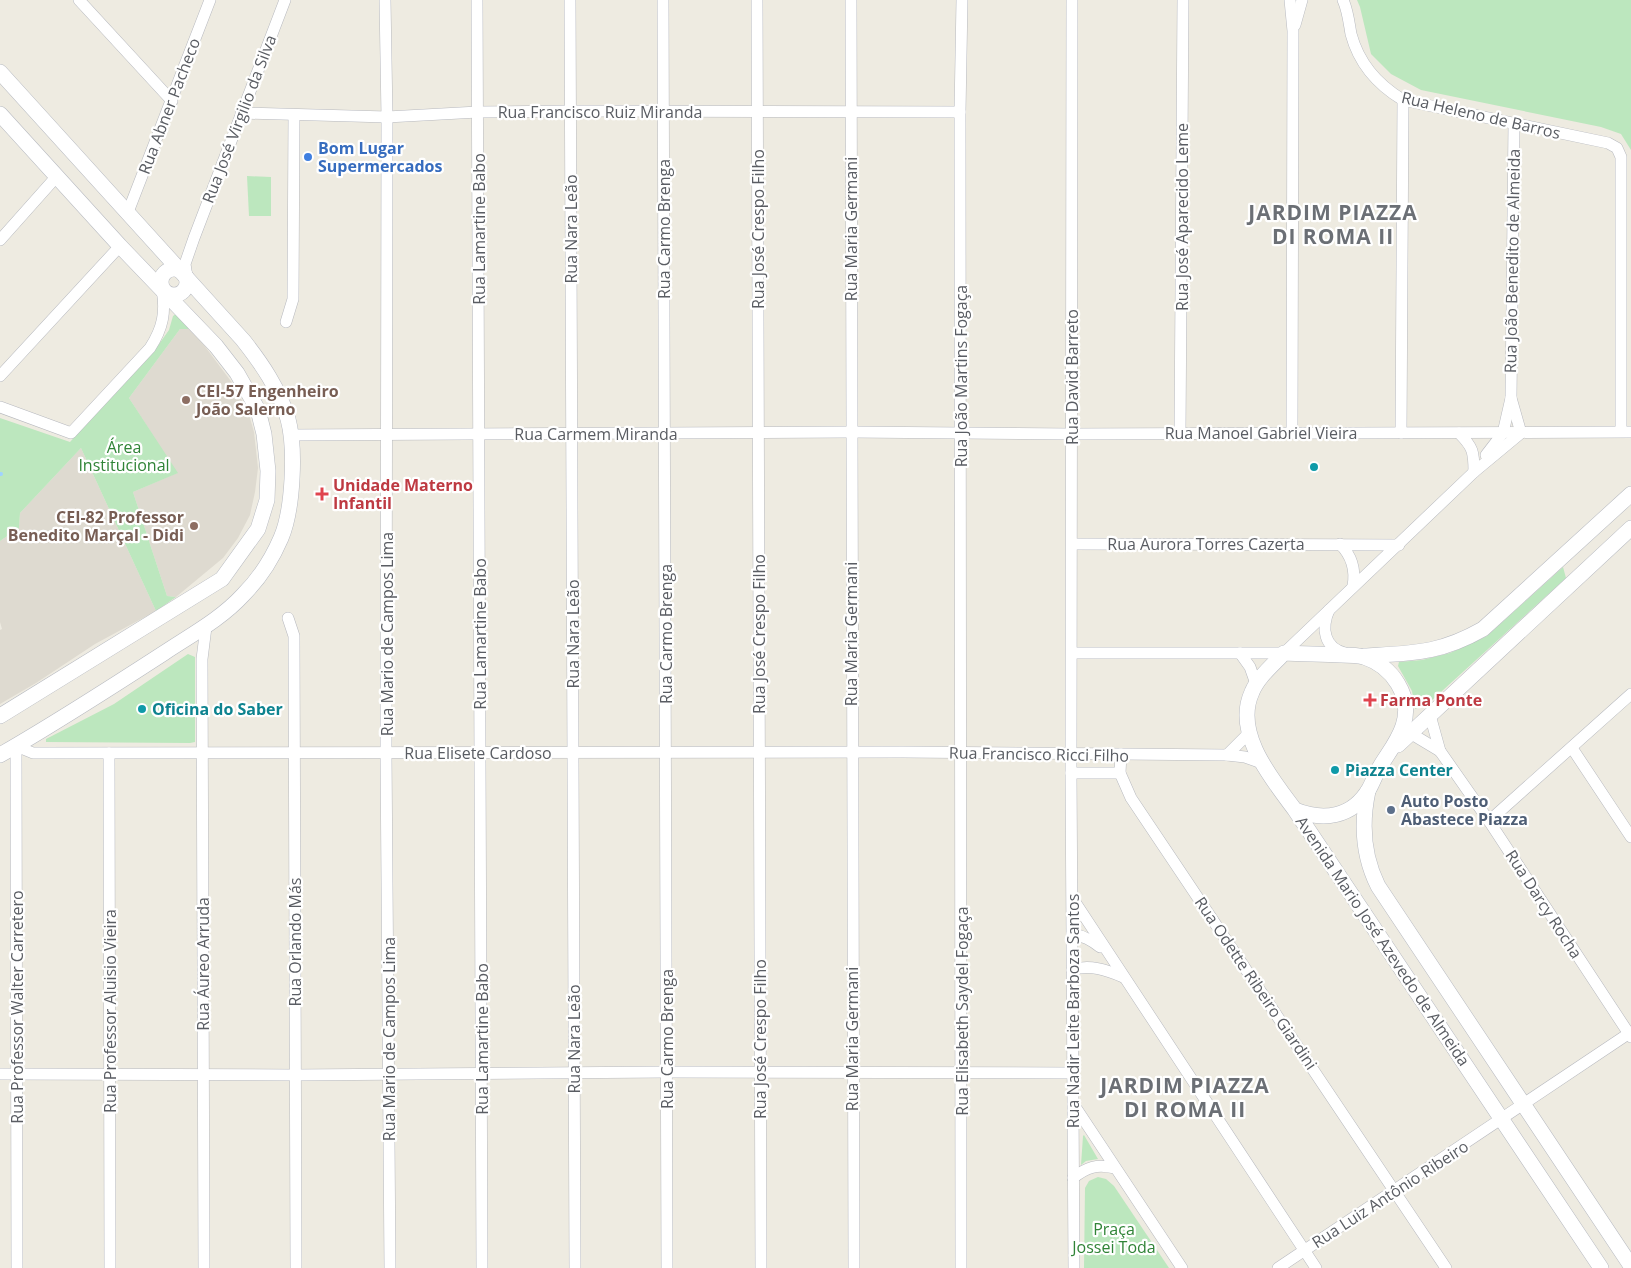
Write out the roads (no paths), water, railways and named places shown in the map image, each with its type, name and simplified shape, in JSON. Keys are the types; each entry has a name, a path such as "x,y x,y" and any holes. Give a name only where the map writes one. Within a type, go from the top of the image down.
{"street":[{"path":"79,0 172,101"},
{"name":"Rua Abner Pacheco","path":"128,212 210,0"},
{"name":"Rua José Virgilio da Silva","path":"187,277 185,264 194,238 285,0"},
{"name":"Rua Mario de Campos Lima","path":"385,0 387,117 386,753 390,1268"},
{"name":"Rua Lamartine Babo","path":"477,0 483,1073 482,1268"},
{"name":"Rua Nara Leão","path":"570,0 575,1268"},
{"name":"Rua Carmo Brenga","path":"663,0 668,1268"},
{"name":"Rua José Crespo Filho","path":"758,0 761,1268"},
{"name":"Rua Maria Germani","path":"851,0 852,1073 854,1268"},
{"name":"Rua João Martins Fogaça","path":"960,753 960,112 962,0"},
{"name":"Rua David Barreto","path":"1072,0 1072,754"},
{"name":"Rua José Aparecido Leme","path":"1180,434 1184,0"},
{"path":"1290,0 1293,31 1292,433"},
{"path":"1293,31 1302,0"},
{"name":"Rua Heleno de Barros","path":"1343,0 1352,36 1359,55 1368,70 1390,92 1404,100 1608,143 1616,148 1622,157 1628,434"},
{"path":"0,72 128,212 169,262 187,277 244,340 259,360 272,382 287,417 291,435 292,471 289,503 281,538 264,571 243,596 206,627 0,755"},
{"path":"1401,433 1404,100"},
{"name":"Rua Francisco Ruiz Miranda","path":"241,113 387,117 478,112 570,111 960,112"},
{"path":"0,114 120,246 216,346 237,373 268,427 278,434 291,435"},
{"path":"286,322 293,298 294,115"},
{"name":"Rua João Benedito de Almeida","path":"1474,472 1504,433 1511,398 1514,124"},
{"path":"0,240 58,176"},
{"name":"Rua José Virgilio da Silva","path":"169,262 185,249 194,238"},
{"path":"0,376 120,246"},
{"path":"0,408 71,433 156,340 161,330 164,310 164,291 160,282 169,262"},
{"path":"164,291 172,296 184,292 187,286 187,277"},
{"name":"Rua João Benedito de Almeida","path":"1284,653 1474,472 1521,433 1511,398"},
{"path":"0,716 222,579 258,529 267,500 268,471 264,434 258,410"},
{"name":"Rua Manoel Gabriel Vieira","path":"902,432 1072,434 1628,434"},
{"name":"Rua Carmem Miranda","path":"291,435 902,432"},
{"path":"1459,433 1474,452 1474,472"},
{"path":"1073,653 1284,653 1363,656 1434,650 1456,643 1483,629 1631,494"},
{"path":"1391,751 1631,528"},
{"name":"Rua Aurora Torres Cazerta","path":"1072,544 1399,545"},
{"path":"1340,544 1348,552 1353,563 1355,574 1353,586"},
{"path":"1295,810 1314,816 1330,816 1337,815 1352,807 1369,789 1404,724 1404,697 1396,679 1388,670 1363,656 1337,651 1328,641 1324,627 1331,607"},
{"name":"Rua Orlando Más","path":"288,618 294,636 296,1268"},
{"name":"Rua Áureo Arruda","path":"204,1268 202,659 206,627"},
{"path":"174,646 183,644 194,646 202,659"},
{"path":"1240,653 1250,667 1256,684"},
{"path":"1262,763 1249,733 1247,706 1256,684 1284,653"},
{"path":"1489,821 1631,694"},
{"name":"Rua Darcy Rocha","path":"1430,715 1440,750 1630,1034"},
{"path":"1227,755 1249,733"},
{"name":"Rua Darcy Rocha","path":"1410,733 1440,750"},
{"name":"Rua Elisete Cardoso","path":"16,746 34,753 852,753"},
{"name":"Rua Professor Walter Carretero","path":"16,746 17,1268"},
{"path":"1572,748 1631,837"},
{"name":"Rua Professor Aluisio Vieira","path":"109,753 110,1268"},
{"name":"Rua Francisco Ricci Filho","path":"852,753 1227,755 1245,757 1262,763"},
{"name":"Rua Elisabeth Saydel Fogaça","path":"960,753 962,1268"},
{"name":"Rua Nadir Leite Barboza Santos","path":"1072,754 1074,1268"},
{"name":"Rua Odette Ribeiro Giardini","path":"1121,754 1120,773 1131,798 1446,1268"},
{"name":"Avenida Mario José Azevedo de Almeida","path":"1262,763 1601,1268"},
{"path":"1072,773 1120,773"},
{"name":"Avenida Mario José Azevedo de Almeida","path":"1369,789 1364,813 1364,830 1366,854 1372,873 1436,974 1631,1266"},
{"path":"1072,898 1316,1268"},
{"path":"1072,934 1091,940 1108,953"},
{"path":"1072,970 1087,967 1122,976"},
{"name":"Rua Luiz Antônio Ribeiro","path":"1278,1268 1630,1034"},
{"path":"0,1074 1073,1073"},
{"path":"1073,1104 1182,1268"},
{"path":"1073,1178 1081,1171 1102,1165 1114,1168"}],"place":[{"name":"Bom Lugar Supermercados","path":"308,157"},
{"name":"CEI-57 Engenheiro João Salerno","path":"186,400"},
{"name":"ㅤ","path":"1314,467"},
{"name":"Unidade Materno Infantil","path":"322,494"},
{"name":"CEI-82 Professor Benedito Marçal - Didi","path":"194,526"},
{"name":"Farma Ponte","path":"1370,700"},
{"name":"Oficina do Saber","path":"142,709"},
{"name":"Piazza Center","path":"1335,770"},
{"name":"Auto Posto Abastece Piazza","path":"1391,810"}],"district":[{"name":"JARDIM PIAZZA DI ROMA II","path":"1333,224"},
{"name":"JARDIM PIAZZA DI ROMA II","path":"1185,1097"}],"park label":[{"name":"Área Institucional","path":"124,456"},
{"name":"Praça Jossei Toda","path":"1114,1238"}]}
